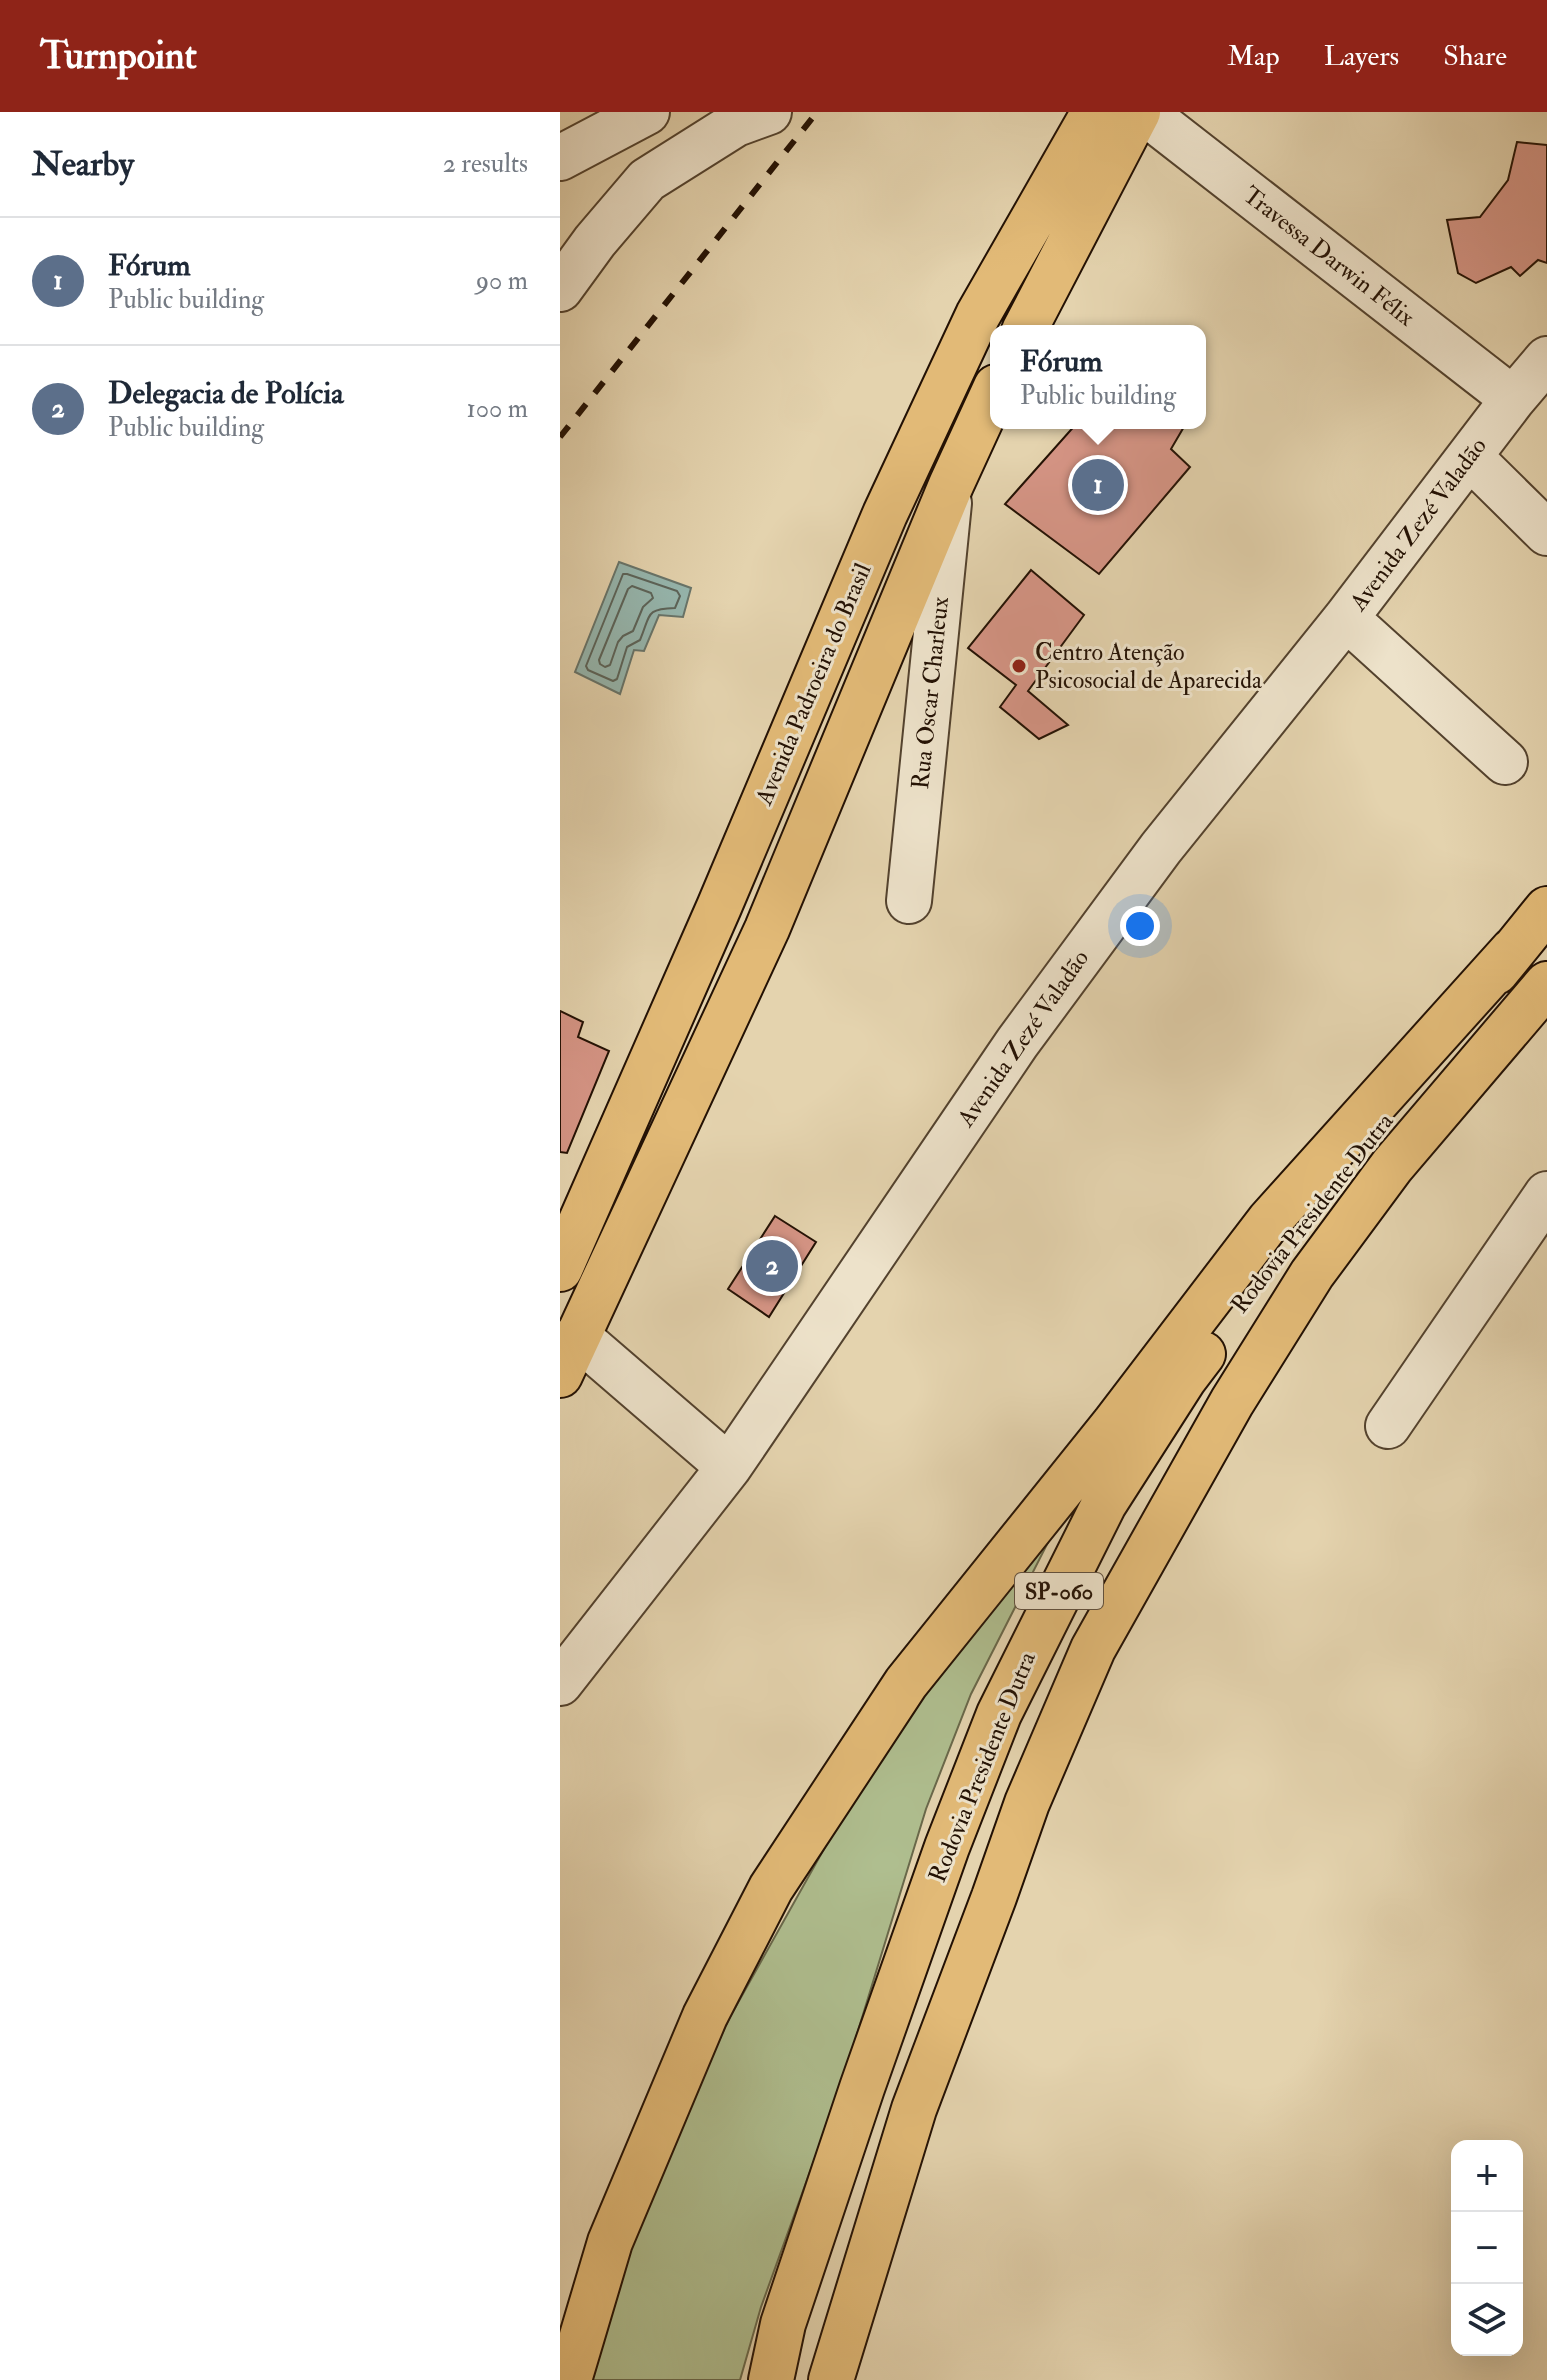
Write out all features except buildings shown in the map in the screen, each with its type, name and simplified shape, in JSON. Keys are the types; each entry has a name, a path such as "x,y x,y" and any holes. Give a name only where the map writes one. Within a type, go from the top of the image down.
{"main road":[{"name":"Avenida Padroeira do Brasil","path":"560,1269 725,893 885,514 978,315 1094,112"},
{"path":"1027,325 1138,112"},
{"name":"Avenida Padroeira do Brasil","path":"560,1375 767,929 951,485 990,400"},
{"name":"Rodovia Presidente Dutra","path":"771,2380 783,2324 947,1847 999,1714 1104,1504 1184,1379 1547,909"},
{"path":"569,2380 610,2242 705,2016 771,1888 838,1785 906,1683 1114,1424 1269,1221 1513,950"},
{"name":"Rodovia Presidente Dutra","path":"831,2380 914,2109 1027,1803 1093,1649 1232,1402 1312,1274 1392,1166 1547,984"}],"street":[{"path":"560,158 647,112"},
{"path":"561,287 647,180 736,124 769,112"},
{"name":"Travessa Darwin Félix","path":"1144,112 1513,399"},
{"name":"Avenida Zezé Valadão","path":"560,1683 729,1467 1017,1043 1161,848 1346,618 1547,359"},
{"path":"1470,457 1547,533"},
{"name":"Rua Oscar Charleux","path":"909,901 951,485"},
{"path":"1346,618 1505,762"},
{"path":"1388,1426 1547,1194"},
{"path":"577,1336 729,1467"}],"green space":[{"path":"1069,1501 971,1694 926,1809 842,2083 761,2307 740,2380 582,2380 642,2204 730,2017 843,1815 900,1721"}],"water":[{"path":"619,562 691,588 683,617 659,615 644,651 634,650 620,694 575,672"}],"railway":[{"path":"560,437 817,112"}],"place":[{"name":"Fórum","path":"1098,485"},
{"name":"Centro Atenção Psicosocial de Aparecida","path":"1019,666"},
{"name":"Delegacia de Polícia","path":"772,1266"}]}
